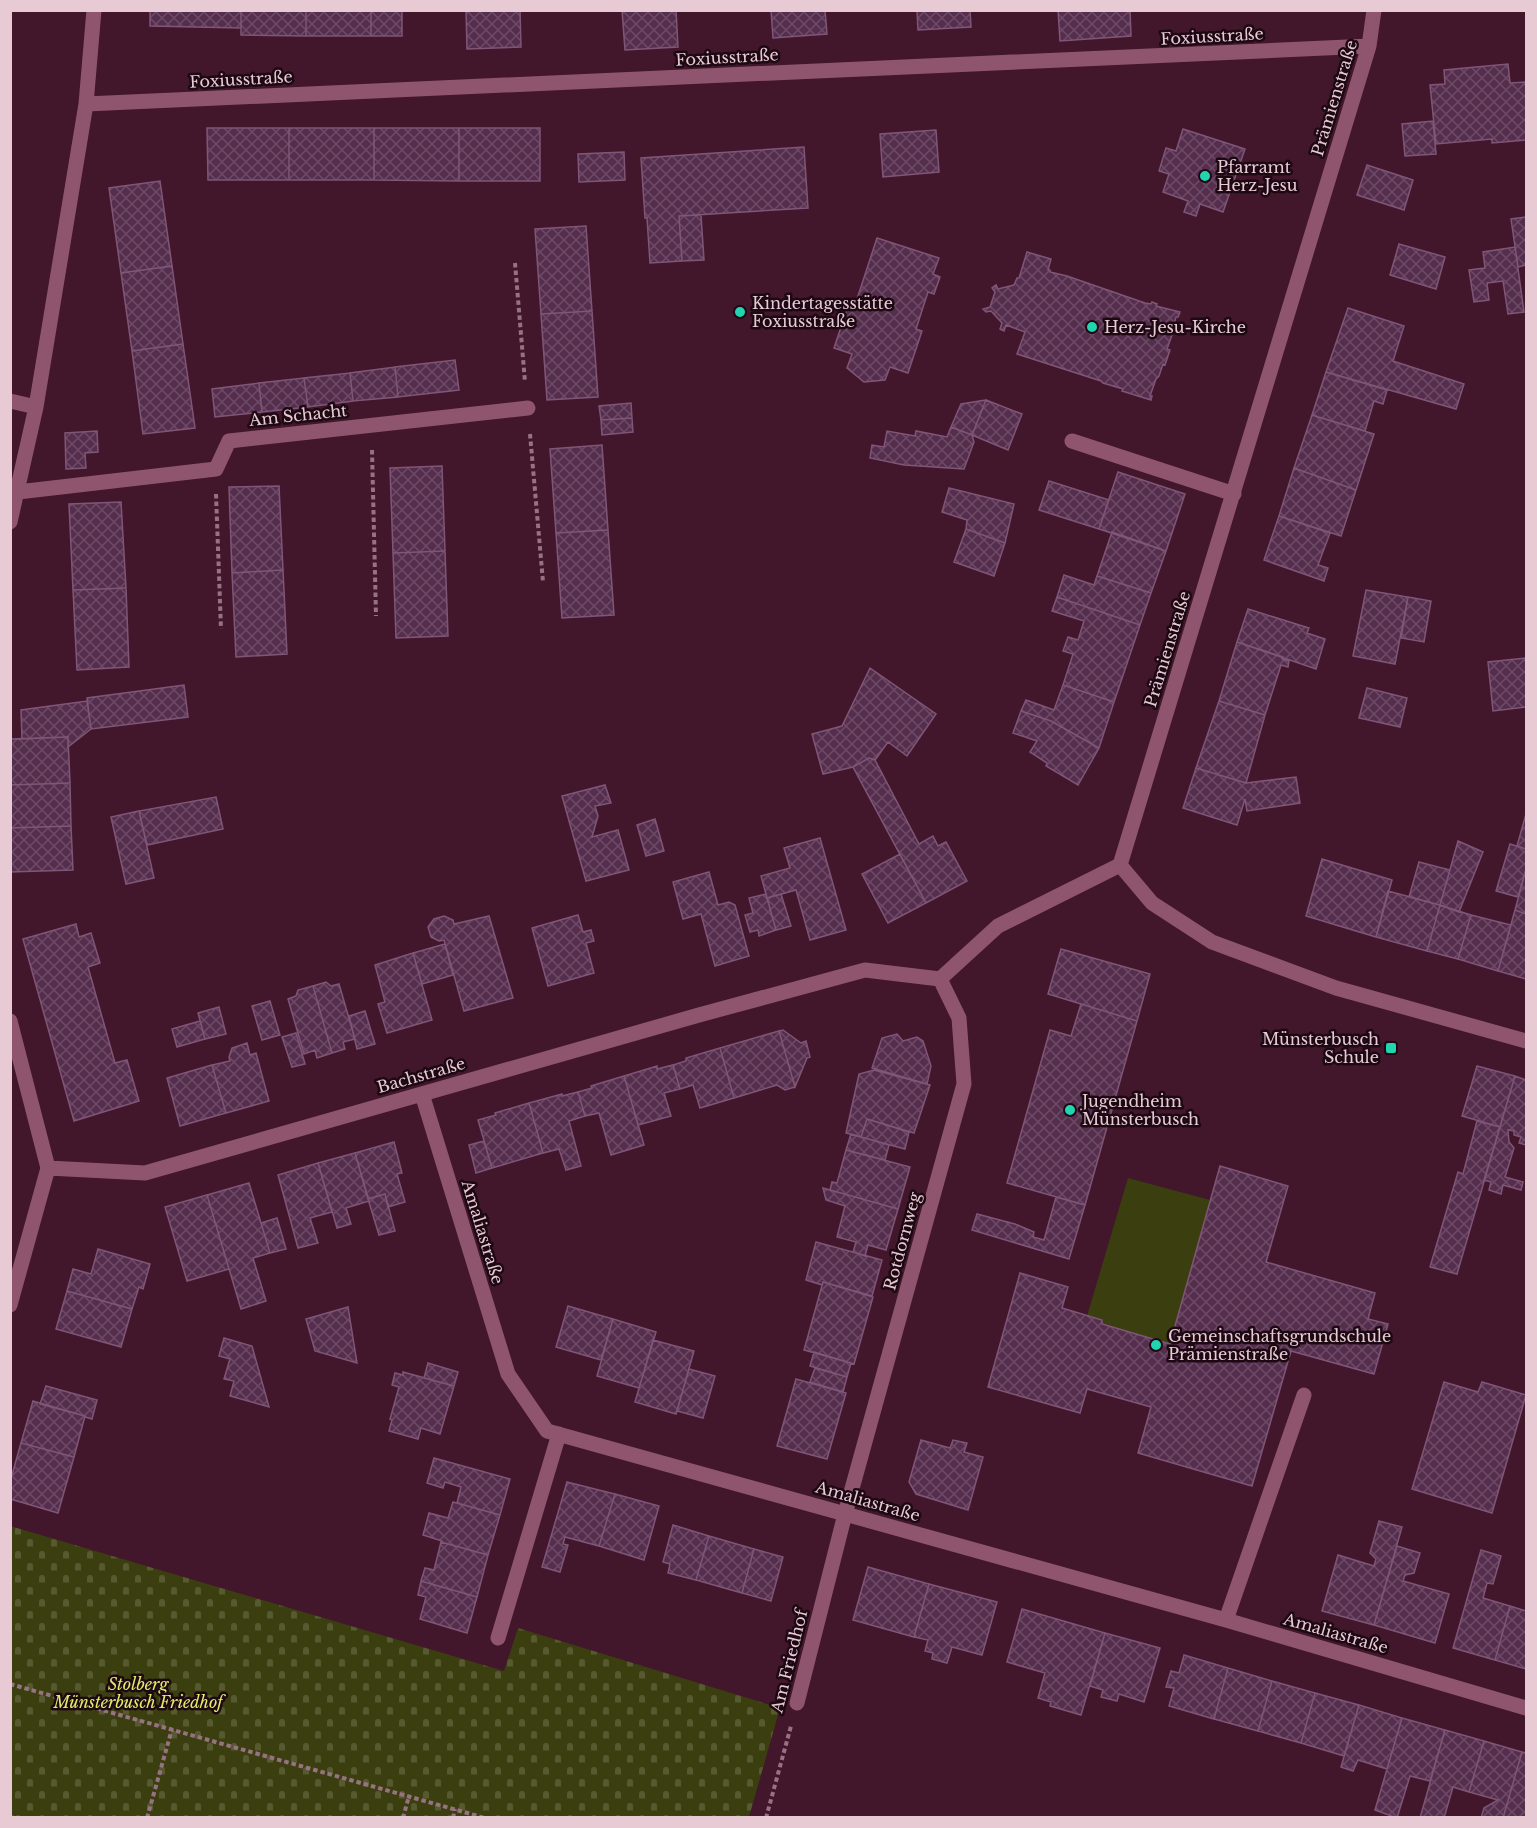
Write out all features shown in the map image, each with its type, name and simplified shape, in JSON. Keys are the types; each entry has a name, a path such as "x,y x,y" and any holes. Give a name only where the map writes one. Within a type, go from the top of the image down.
{"street":[{"path":"10,522 36,407 86,104 94,10"},
{"name":"Prämienstraße","path":"1120,865 1369,46 1374,10"},
{"name":"Foxiusstraße","path":"86,104 1369,46"},
{"path":"10,400 36,407"},
{"name":"Am Schacht","path":"216,469 229,441 528,408"},
{"path":"1072,441 1234,494"},
{"path":"18,492 216,469"},
{"path":"940,980 998,926 1120,865 1152,903 1212,942 1336,988 1527,1041"},
{"name":"Bachstraße","path":"48,1168 145,1173 865,970 940,980"},
{"name":"Rotdornweg","path":"845,1514 964,1084 959,1018 940,980"},
{"path":"10,1021 15,1058 48,1168 10,1305"},
{"name":"Amaliastraße","path":"422,1094 508,1374 547,1431 1226,1620 1527,1708"},
{"path":"1226,1620 1304,1395"},
{"path":"498,1638 559,1434"},
{"name":"Am Friedhof","path":"797,1704 845,1514"}],"path":[{"path":"371,426 376,616"},
{"path":"216,469 221,629"},
{"path":"10,1684 485,1818"},
{"name":"Am Friedhof","path":"766,1818 797,1704"},
{"path":"147,1818 172,1729"},
{"path":"403,1818 409,1796"},
{"path":"453,1818 455,1809"}],"green space":[{"path":"1128,1178 1210,1200 1170,1344 1102,1324 1102,1320 1087,1316"},
{"name":"Stolberg Münsterbusch Friedhof","path":"10,1526 504,1671 518,1628 780,1708 749,1817 11,1817"}],"building":[{"path":"150,10 241,10 241,28 150,26"},
{"path":"241,10 306,10 306,36 241,35"},
{"path":"306,10 371,10 371,36 306,36"},
{"path":"371,10 402,10 402,36 371,36"},
{"path":"466,10 520,10 521,47 467,49"},
{"path":"622,10 676,10 678,47 625,50"},
{"path":"771,10 825,10 827,34 773,38"},
{"path":"917,10 970,10 971,27 918,30"},
{"path":"1058,10 1130,10 1131,36 1060,41"},
{"path":"1508,64 1510,83 1526,82 1526,140 1492,143 1492,139 1436,144 1430,85 1445,84 1444,70"},
{"path":"1433,121 1436,154 1405,156 1402,124"},
{"path":"207,128 289,128 289,180 208,180"},
{"path":"289,128 374,128 374,180 289,180"},
{"path":"374,128 459,128 459,181 374,180"},
{"path":"459,128 540,128 540,181 459,181"},
{"path":"1183,129 1245,149 1223,212 1200,204 1196,216 1184,212 1188,201 1163,192 1169,174 1159,171 1166,148 1176,151"},
{"path":"936,130 939,172 883,177 880,134"},
{"path":"804,147 808,208 679,216 682,261 650,263 641,158"},
{"path":"624,152 625,180 579,182 578,154"},
{"path":"1367,165 1413,180 1404,210 1357,195"},
{"path":"160,181 172,266 121,273 109,188"},
{"path":"701,215 704,260 682,261 679,216"},
{"path":"1526,217 1526,265 1518,267 1511,219"},
{"path":"586,226 592,311 541,314 535,229"},
{"path":"877,238 939,258 933,274 940,277 934,294 928,292 916,329 922,331 908,373 890,367 885,380 864,382 847,368 852,354 834,348 848,306 854,308"},
{"path":"1399,244 1445,257 1436,289 1390,275"},
{"path":"1515,247 1524,312 1508,314 1503,281 1487,283 1489,300 1474,302 1469,270 1485,268 1483,252"},
{"name":"Herz-Jesu-Kirche","path":"1027,252 1051,259 1048,270 1050,272 1180,312 1176,317 1167,349 1170,350 1165,365 1163,364 1156,379 1150,396 1152,396 1151,400 1017,354 1025,332 1006,325 1004,331 1000,329 1002,323 991,311 986,312 983,309 990,307 995,292 992,288 996,285 998,289 1014,285 1019,278"},
{"path":"172,266 183,344 132,351 121,273"},
{"path":"1348,308 1404,326 1393,361 1464,384 1456,409 1326,372"},
{"path":"592,311 598,397 547,400 541,314"},
{"path":"183,344 195,428 143,434 132,351"},
{"path":"455,360 459,390 398,397 395,367"},
{"path":"395,367 398,397 353,401 350,373"},
{"path":"1326,372 1387,390 1383,404 1374,401 1365,431 1312,415"},
{"path":"350,373 353,401 308,407 304,378"},
{"path":"304,378 308,407 262,412 259,383"},
{"path":"259,383 262,412 215,417 212,389"},
{"path":"986,400 1022,414 1008,450 972,435"},
{"path":"986,400 972,435 951,427 961,404"},
{"path":"631,403 632,418 601,420 599,406"},
{"path":"1312,415 1374,434 1356,490 1294,468"},
{"path":"632,418 633,432 602,435 601,420"},
{"path":"951,427 972,435 974,442 964,469 904,465 870,458 872,445 884,447 887,431 915,436 916,431 947,437"},
{"path":"97,431 98,452 85,453 86,468 66,469 65,433"},
{"path":"602,445 608,530 556,533 550,449"},
{"path":"442,466 445,551 393,553 390,468"},
{"path":"1294,468 1356,490 1341,536 1279,516"},
{"path":"1118,472 1185,494 1166,551 1099,529"},
{"path":"1049,481 1109,500 1099,529 1039,510"},
{"path":"279,486 283,570 232,573 229,487"},
{"path":"949,488 1014,504 1005,543 966,529 967,520 942,512"},
{"path":"121,502 126,588 73,590 69,504"},
{"path":"1279,516 1330,533 1318,565 1328,568 1324,581 1264,560"},
{"path":"966,529 1005,543 994,576 954,562"},
{"path":"608,530 614,615 562,618 556,533"},
{"path":"1112,532 1166,551 1151,593 1097,576"},
{"path":"445,551 448,636 396,638 393,553"},
{"path":"283,570 287,654 236,657 232,573"},
{"path":"1064,575 1094,585 1097,576 1151,593 1140,625 1057,597"},
{"path":"126,588 129,667 77,670 73,590"},
{"path":"1366,590 1408,597 1395,664 1353,656"},
{"path":"1057,597 1140,625 1114,702 1063,685 1073,654 1063,651 1068,637 1078,640 1084,621 1052,611"},
{"path":"1408,597 1431,601 1424,642 1401,638"},
{"path":"1248,609 1309,628 1307,633 1325,639 1316,669 1237,642"},
{"path":"1237,642 1289,661 1288,667 1281,665 1265,715 1219,701"},
{"path":"1526,658 1526,707 1493,711 1488,662"},
{"path":"870,668 936,714 907,756 888,742 875,760 869,758 853,767 823,774 812,734 842,726"},
{"path":"184,685 188,717 91,729 87,698"},
{"path":"1063,685 1114,702 1099,748 1051,721 1021,711 1026,700 1054,710"},
{"path":"1367,688 1407,698 1400,727 1359,718"},
{"path":"87,701 91,729 68,747 68,737 22,739 21,710"},
{"path":"1219,701 1265,715 1246,783 1196,768"},
{"path":"1021,711 1051,721 1099,748 1078,785 1046,766 1047,763 1030,752 1037,741 1013,733"},
{"path":"68,737 70,783 10,785 10,739"},
{"path":"869,758 875,760 919,844 933,836 938,846 946,842 967,881 926,903 853,767"},
{"path":"1196,768 1246,783 1296,777 1300,803 1247,811 1245,799 1237,825 1183,808"},
{"path":"70,783 71,826 10,828 10,785"},
{"path":"605,785 611,803 595,806 598,816 592,837 618,830 629,870 586,881 562,796"},
{"path":"216,797 223,829 147,845 139,811"},
{"path":"139,811 154,878 126,884 111,817"},
{"path":"1526,814 1526,849 1517,846"},
{"path":"655,819 664,851 646,856 637,825"},
{"path":"71,826 73,870 10,872 10,828"},
{"path":"820,838 846,930 810,940 796,890 767,898 761,876 790,868 784,848"},
{"path":"1458,841 1483,852 1459,912 1440,905"},
{"path":"1510,844 1526,849 1526,869 1518,897 1496,891"},
{"path":"900,854 926,903 888,923 862,874"},
{"path":"1322,859 1392,880 1376,937 1306,916"},
{"path":"1419,862 1450,870 1440,905 1409,897"},
{"path":"1526,869 1526,914 1515,910"},
{"path":"709,872 718,905 729,902 735,905 749,956 715,966 701,914 683,919 673,882"},
{"path":"1388,891 1440,905 1427,951 1376,937"},
{"path":"766,894 776,930 759,936 758,930 750,932 745,915 753,913 749,898"},
{"path":"781,894 791,926 776,930 767,898"},
{"path":"1440,905 1471,915 1458,959 1427,951"},
{"path":"1515,910 1526,914 1526,979 1498,971"},
{"path":"578,915 583,932 591,930 594,941 586,943 594,973 548,986 532,928"},
{"path":"1471,915 1511,925 1498,971 1458,959"},
{"path":"444,916 453,920 454,924 489,916 513,998 464,1011 444,940 439,941 431,937 428,927 434,919"},
{"path":"76,924 79,937 91,933 100,963 88,967 115,1063 127,1060 139,1101 74,1121 23,939"},
{"path":"445,944 453,975 422,984 413,953"},
{"path":"1061,949 1150,974 1137,1021 1048,994"},
{"path":"413,953 432,1020 387,1033 378,1004 385,1002 375,965"},
{"path":"326,982 331,986 339,984 355,1039 343,1042 345,1049 332,1053 313,986"},
{"path":"313,986 332,1053 317,1058 315,1050 304,1054 288,999 296,996 298,990"},
{"path":"270,1001 280,1035 262,1040 252,1006"},
{"name":"Jugendheim Münsterbusch","path":"1081,1004 1137,1021 1085,1205 1007,1183 1050,1030 1071,1036"},
{"path":"219,1007 226,1034 205,1039 198,1013"},
{"path":"365,1011 375,1044 357,1049 349,1016"},
{"path":"200,1021 205,1039 177,1047 172,1029"},
{"path":"783,1030 801,1043 806,1041 810,1057 807,1058 795,1087 779,1031"},
{"path":"779,1031 795,1087 785,1090 777,1085 734,1098 720,1048"},
{"path":"296,1033 305,1064 292,1067 282,1037"},
{"path":"897,1034 903,1041 917,1037 923,1041 931,1066 927,1084 872,1068 882,1038"},
{"path":"247,1043 250,1055 256,1053 269,1101 226,1113 212,1065 230,1061 232,1048"},
{"path":"720,1048 734,1098 700,1108 693,1085 680,1089 673,1065 686,1061 686,1058"},
{"path":"212,1065 226,1113 180,1126 167,1078"},
{"path":"673,1065 680,1089 664,1093 671,1116 638,1125 624,1076 657,1066 657,1069"},
{"path":"1477,1066 1515,1076 1500,1127 1462,1116"},
{"path":"874,1070 930,1085 914,1133 867,1119 861,1137 846,1133 859,1074"},
{"path":"624,1076 644,1145 611,1155 599,1113 585,1116 578,1092"},
{"path":"1515,1076 1526,1080 1526,1145 1519,1143 1521,1137 1514,1135 1514,1131 1508,1130 1509,1142 1514,1148 1505,1177 1523,1182 1521,1190 1503,1185 1501,1194 1489,1190 1491,1182 1484,1180"},
{"path":"578,1092 585,1116 569,1121 581,1166 566,1170 559,1149 543,1153 529,1103"},
{"path":"529,1103 543,1153 492,1168 478,1120"},
{"path":"867,1119 909,1132 905,1149 861,1137"},
{"path":"1477,1121 1500,1127 1457,1274 1430,1267 1458,1172 1463,1174"},
{"path":"851,1134 889,1145 885,1160 846,1150"},
{"path":"484,1141 492,1168 476,1173 469,1145"},
{"path":"394,1142 402,1173 397,1174 405,1202 388,1207 385,1194 368,1199 355,1153"},
{"path":"846,1150 910,1167 898,1209 830,1190 832,1182 837,1183"},
{"path":"355,1153 369,1201 346,1208 351,1224 337,1228 318,1163"},
{"path":"318,1163 332,1212 310,1218 318,1243 298,1248 278,1175"},
{"path":"1220,1166 1288,1186 1266,1262 1375,1293 1368,1319 1388,1324 1374,1374 1291,1351 1252,1486 1138,1453 1151,1407 1087,1389 1080,1413 988,1387 1020,1273 1068,1287 1062,1308 1102,1320 1102,1324 1170,1344"},
{"path":"249,1183 270,1253 253,1258 266,1301 241,1309 207,1195"},
{"path":"823,1188 898,1209 886,1250 868,1245 865,1256 853,1252 856,1242 837,1237 845,1206 826,1200"},
{"path":"385,1194 395,1231 379,1235 368,1199"},
{"path":"207,1195 229,1269 187,1281 165,1207"},
{"path":"1056,1197 1085,1205 1069,1259 972,1230 977,1214 1015,1224 1034,1232 1033,1237 1044,1240"},
{"path":"277,1218 286,1249 270,1253 261,1223"},
{"path":"816,1242 882,1260 872,1296 823,1282 822,1285 806,1280"},
{"path":"98,1249 150,1264 143,1289 139,1287 132,1309 67,1291 73,1269 91,1274"},
{"path":"823,1282 873,1297 854,1364 804,1350"},
{"path":"67,1291 132,1309 121,1347 56,1329"},
{"path":"568,1306 613,1319 601,1360 556,1347"},
{"path":"348,1307 357,1363 315,1351 306,1319"},
{"path":"613,1319 656,1332 639,1388 597,1376"},
{"path":"224,1338 252,1346 269,1407 230,1396 234,1381 224,1379 230,1359 219,1356"},
{"path":"653,1340 694,1351 676,1414 635,1402"},
{"path":"814,1352 851,1363 847,1377 810,1366"},
{"path":"428,1363 458,1372 454,1386 424,1378"},
{"path":"815,1368 847,1377 843,1392 810,1382"},
{"path":"689,1369 715,1376 703,1418 677,1411"},
{"path":"403,1372 454,1386 440,1434 421,1428 418,1439 389,1431 399,1387 392,1385 395,1373 403,1375"},
{"path":"796,1379 846,1393 827,1459 777,1446"},
{"path":"1444,1382 1478,1392 1482,1382 1526,1395 1492,1513 1412,1489"},
{"path":"46,1386 97,1400 92,1419 40,1404"},
{"path":"33,1401 85,1416 74,1457 21,1443"},
{"path":"921,1440 950,1448 953,1440 967,1443 964,1452 983,1457 968,1510 916,1494 909,1482"},
{"path":"21,1443 74,1457 58,1513 10,1499 10,1482"},
{"path":"434,1458 510,1479 500,1515 457,1503 461,1487 445,1482 443,1488 427,1483"},
{"path":"567,1482 615,1494 599,1546 565,1537 563,1544 568,1545 560,1572 542,1567"},
{"path":"615,1494 659,1506 644,1560 599,1546"},
{"path":"453,1502 500,1515 488,1555 423,1535 429,1513 448,1518"},
{"path":"1379,1521 1402,1527 1374,1625 1322,1611 1338,1555 1374,1566 1376,1559 1370,1553"},
{"path":"673,1525 709,1536 696,1580 668,1573 670,1564 663,1562"},
{"path":"709,1536 754,1549 742,1593 696,1580"},
{"path":"441,1542 488,1555 477,1597 421,1581 425,1568 434,1570"},
{"path":"1397,1546 1420,1553 1414,1573 1405,1575 1403,1581 1449,1594 1435,1643 1374,1625"},
{"path":"754,1549 783,1557 771,1601 742,1593"},
{"path":"1481,1550 1501,1556 1493,1584 1487,1583 1483,1598 1510,1606 1495,1660 1453,1648"},
{"path":"868,1567 929,1584 914,1637 853,1620"},
{"path":"421,1581 477,1597 467,1633 420,1619 426,1597 418,1595"},
{"path":"929,1584 997,1602 982,1655 952,1647 947,1663 932,1659 933,1653 925,1651 928,1640 914,1637"},
{"path":"1510,1606 1526,1611 1526,1669 1495,1660"},
{"path":"1022,1609 1105,1633 1081,1715 1050,1706 1051,1702 1038,1698 1045,1673 1007,1662"},
{"path":"1105,1633 1160,1648 1144,1702 1119,1694 1117,1701 1101,1697 1103,1690 1090,1686"},
{"path":"1184,1655 1228,1668 1214,1719 1169,1706 1174,1688 1166,1687 1171,1671 1179,1673"},
{"path":"1228,1668 1272,1681 1258,1731 1214,1719"},
{"path":"1272,1681 1315,1693 1301,1743 1258,1731"},
{"path":"1315,1693 1359,1705 1344,1756 1301,1743"},
{"path":"1359,1705 1402,1718 1387,1769 1358,1760 1353,1771 1341,1767"},
{"path":"1402,1718 1445,1730 1430,1781 1410,1776 1397,1818 1375,1810"},
{"path":"1445,1730 1484,1741 1469,1792 1453,1787 1444,1818 1420,1818"},
{"path":"1484,1741 1522,1752 1503,1818 1481,1818 1484,1808 1498,1800 1469,1792"},
{"path":"1522,1752 1526,1753 1526,1818 1503,1818"}],"place":[{"name":"Pfarramt Herz-Jesu","path":"1205,176"},
{"name":"Kindertagesstätte Foxiusstraße","path":"740,312"},
{"name":"Herz-Jesu-Kirche","path":"1092,327"},
{"name":"Münsterbusch Schule","path":"1391,1048"},
{"name":"Jugendheim Münsterbusch","path":"1070,1110"},
{"name":"Gemeinschaftsgrundschule Prämienstraße","path":"1156,1345"}]}
